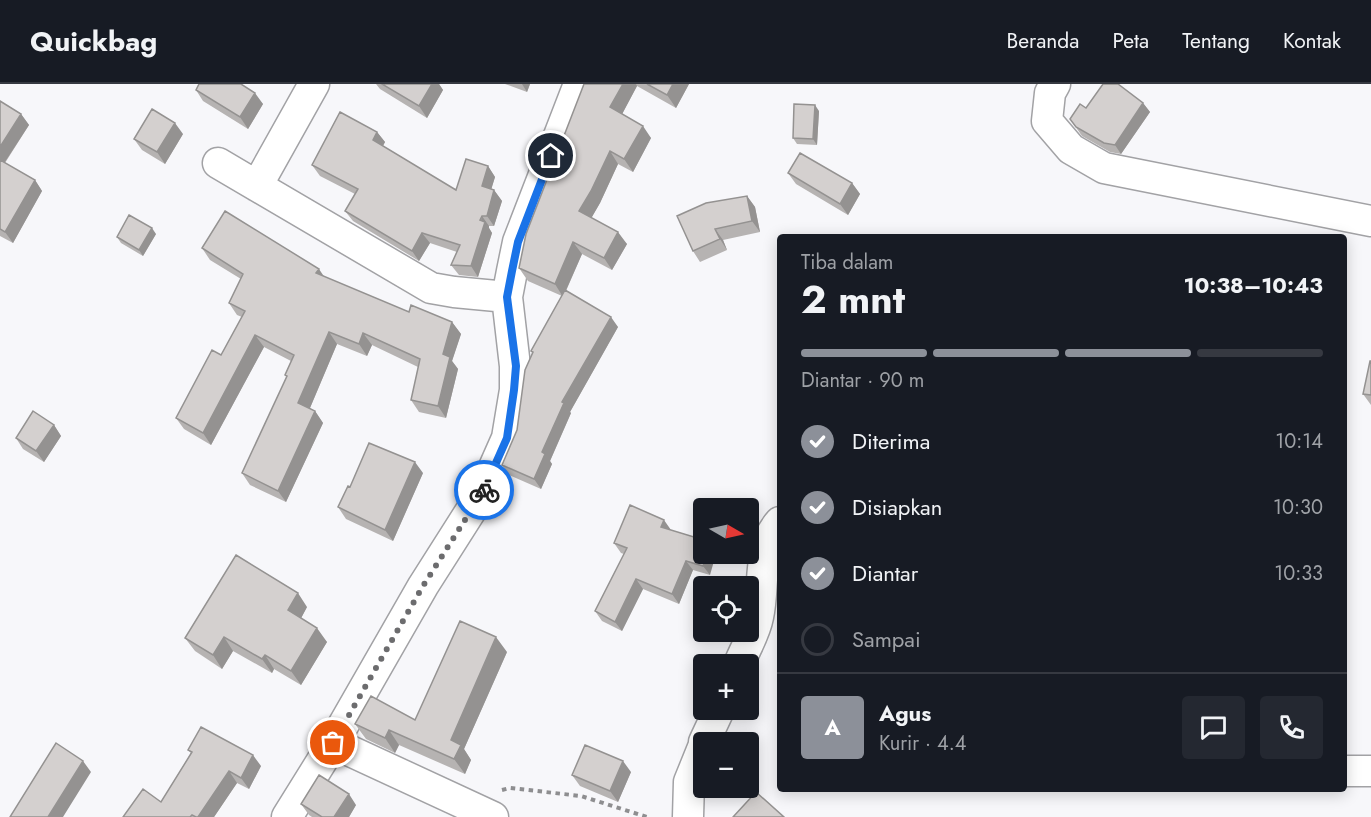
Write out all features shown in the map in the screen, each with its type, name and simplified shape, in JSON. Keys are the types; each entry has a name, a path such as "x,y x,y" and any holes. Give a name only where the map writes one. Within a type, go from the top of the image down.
{"street":[{"path":"257,186 314,84"},
{"path":"287,817 333,743 417,596 484,490 507,438 516,366 507,297 518,242 579,84"},
{"path":"1055,84 1050,93 1047,121 1071,149 1104,168 1371,221"},
{"path":"218,163 431,288 507,297"},
{"path":"743,654 758,619 764,559 769,542 777,527"},
{"path":"333,743 494,817"},
{"path":"688,817 688,782 693,770"},
{"path":"1347,771 1371,771"}],"path":[{"path":"462,803 476,795 510,788 581,796 647,817"}],"building":[{"path":"199,84 241,84 255,93 240,117 196,90"},
{"path":"382,84 432,84 419,106"},
{"path":"584,84 623,84 610,107 643,126 624,159 610,151 579,211 618,232 604,258 573,242 555,284 519,268 526,234"},
{"path":"647,84 673,84 667,95"},
{"path":"1103,84 1118,84 1143,103 1115,145 1104,143 1076,127 1070,119 1080,104 1086,108"},
{"path":"0,101 21,114 0,147"},
{"path":"794,104 815,105 813,139 793,138"},
{"path":"152,109 175,123 157,152 134,139"},
{"path":"340,112 377,132 373,140 456,190 466,159 488,166 482,186 494,190 487,216 482,216 480,220 485,222 471,266 451,265 460,245 422,233 412,251 345,211 358,189 312,165"},
{"path":"800,153 852,183 840,204 788,173"},
{"path":"0,160 35,180 5,232 0,229"},
{"path":"747,196 752,221 715,229 720,239 693,251 677,216 706,203"},
{"path":"225,211 319,269 316,273 409,312 411,305 452,322 443,354 450,357 438,406 411,400 420,359 363,333 359,344 329,332 298,403 315,411 278,491 242,473 287,376 285,375 294,355 255,335 203,433 176,418 212,350 221,355 245,311 229,303 243,274 202,248"},
{"path":"129,215 152,228 139,250 117,237"},
{"path":"565,290 611,317 562,402 564,403 542,452 545,454 534,479 502,465 517,430 525,370 533,352 531,351"},
{"path":"1371,361 1371,395 1363,394"},
{"path":"33,411 54,425 36,451 16,438"},
{"path":"369,443 415,462 385,530 338,507 348,486 350,487"},
{"path":"630,505 664,520 661,527 693,537 693,563 686,561 672,594 636,579 615,622 595,611 627,548 614,543"},
{"path":"236,555 298,593 288,610 317,628 291,671 265,655 262,659 224,637 213,655 185,638"},
{"path":"460,621 496,637 451,740 461,745 454,759 389,730 385,738 355,724 371,696 415,720"},
{"path":"201,727 253,755 241,778 229,771 198,817 192,815 190,817 123,817 143,789 161,802 192,752 188,750"},
{"path":"56,743 83,761 48,817 10,817"},
{"path":"585,745 623,761 610,791 572,775"},
{"path":"319,775 349,794 334,817 322,817 301,804"},
{"path":"759,795 784,817 733,817 750,798 759,798"}],"way so far":[{"path":"333,743 352,706 423,586 484,490"}],"route":[{"path":"484,490 507,438 514,390 516,366 507,297 512,271 518,242 551,156"}]}
